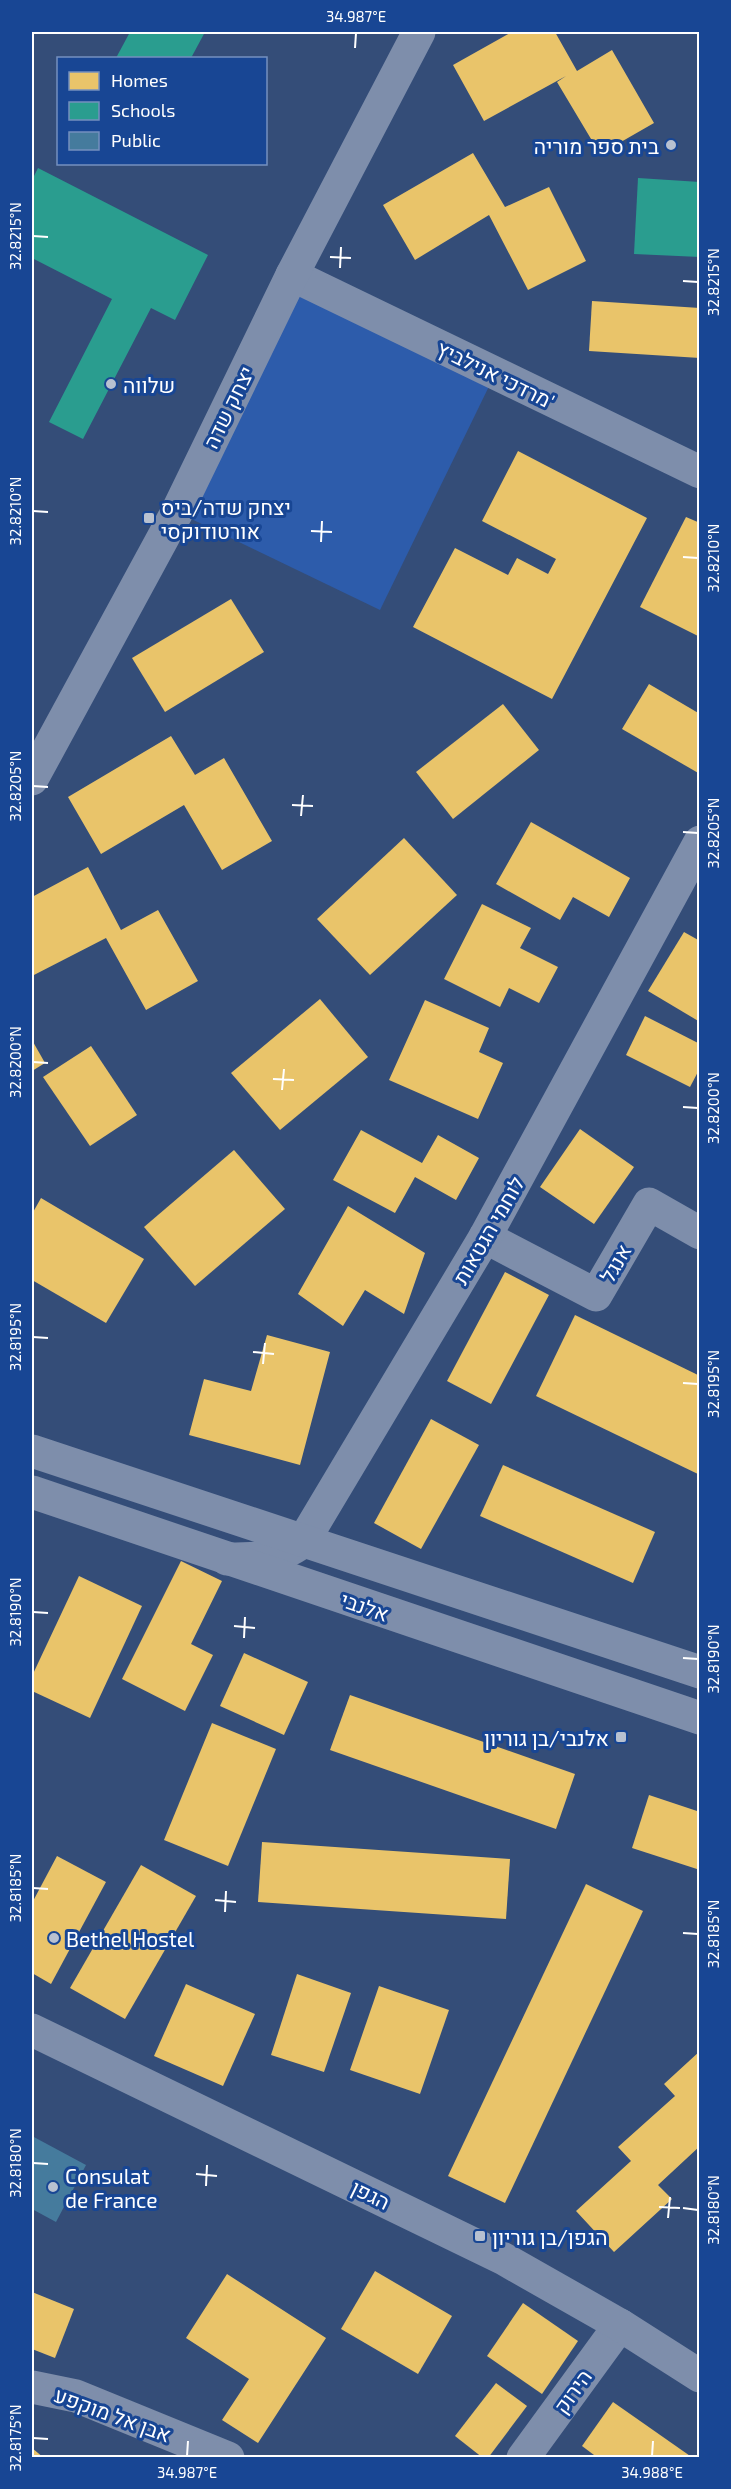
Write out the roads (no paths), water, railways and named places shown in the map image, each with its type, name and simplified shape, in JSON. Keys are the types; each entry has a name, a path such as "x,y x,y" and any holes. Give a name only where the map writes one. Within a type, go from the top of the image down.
{"street":[{"name":"יצחק שדה","path":"32,779 177,512 292,275 419,32"},
{"name":"מרדכי אנילביץ'","path":"292,275 699,472"},
{"name":"לוחמי הגטאות","path":"304,1540 485,1237 699,842"},
{"name":"אנגל","path":"485,1237 596,1295 649,1204 699,1233"},
{"name":"אלנבי","path":"32,1451 699,1672"},
{"name":"אלנבי","path":"32,1492 699,1718"},
{"path":"227,1559 263,1558 297,1547 304,1540"},
{"name":"הגפן","path":"32,2031 504,2259 620,2325 699,2376"},
{"name":"הירוק","path":"523,2457 620,2325"},
{"name":"אבן אל מוקפע","path":"32,2387 76,2396 228,2457"}],"place":[{"name":"בית ספר מוריה","path":"671,145"},
{"name":"שלווה","path":"111,384"},
{"name":"יצחק שדה/ביס אורטודוקסי","path":"149,518"},
{"name":"אלנבי/בן גוריון","path":"621,1737"},
{"name":"Bethel Hostel","path":"54,1938"},
{"name":"Consulat de France","path":"53,2187"},
{"name":"הגפן/בן גוריון","path":"480,2236"}]}
